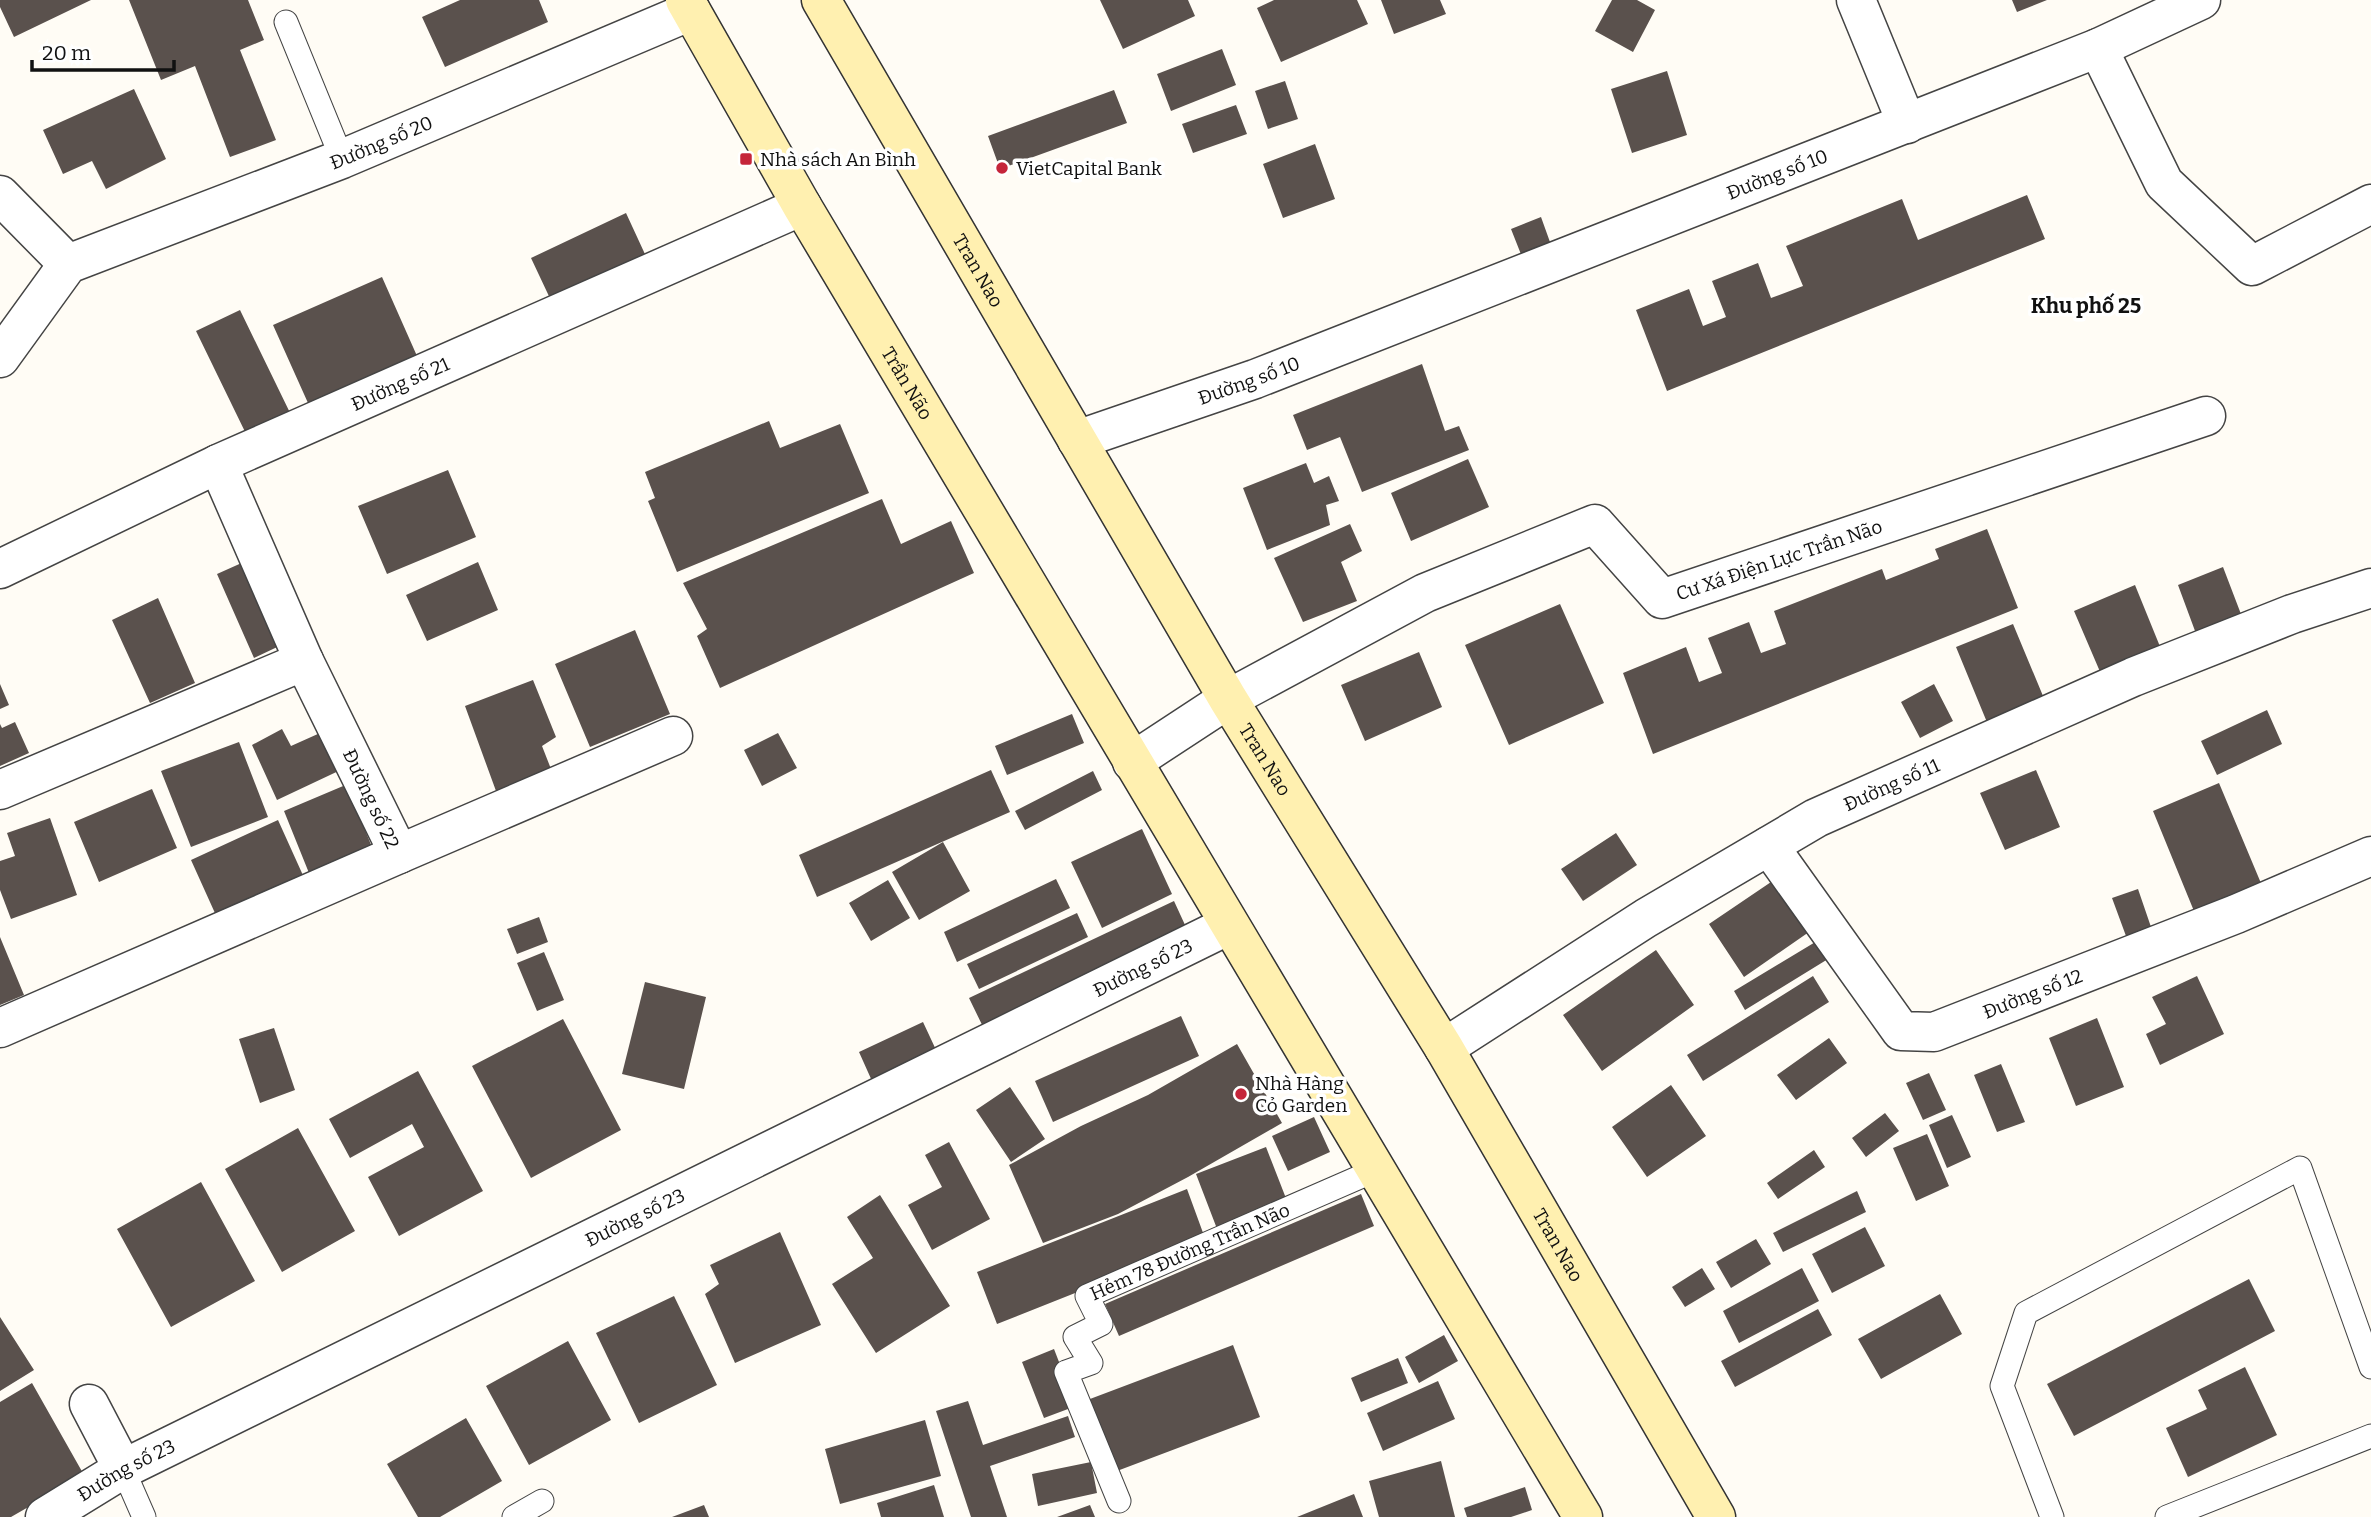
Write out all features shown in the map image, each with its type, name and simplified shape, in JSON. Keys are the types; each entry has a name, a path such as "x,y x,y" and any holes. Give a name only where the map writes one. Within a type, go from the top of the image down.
{"main road":[{"name":"Tran Nao","path":"821,0 1228,699 1444,1048 1716,1517"},
{"name":"Trần Não","path":"688,5 803,206 1132,762"},
{"path":"1132,762 1583,1517"}],"street":[{"path":"1856,0 1907,124"},
{"name":"Đường số 10","path":"1077,440 1255,379 1907,124 2098,48 2201,0"},
{"name":"Đường số 20","path":"68,264 342,159 688,5"},
{"path":"2098,48 2164,183 2252,266 2371,204"},
{"path":"0,195 68,264 0,358"},
{"name":"Đường số 21","path":"0,569 218,464 803,206"},
{"name":"Cư Xá Điện Lực Trần Não","path":"1132,762 1228,699 1425,593 1594,524 1662,599 2206,416"},
{"name":"Đường số 22","path":"0,1028 399,855 304,661 218,464"},
{"name":"Đường số 11","path":"1444,1048 1646,918 1816,818 2133,677 2292,614 2371,588"},
{"path":"0,790 304,661"},
{"path":"399,855 673,736"},
{"name":"Đường số 12","path":"1769,846 1901,1031 1934,1032 2223,919 2371,856"},
{"name":"Đường số 23","path":"45,1517 86,1506 123,1469 1229,925"},
{"path":"89,1404 123,1469"}],"lane":[{"path":"286,22 342,159"},
{"path":"2052,1517 2002,1386 2026,1313 2300,1168 2371,1367"},
{"name":"Hẻm 78 Đường Trần Não","path":"1119,1501 1066,1372 1091,1363 1075,1337 1101,1324 1087,1296 1376,1170"},
{"path":"2167,1517 2371,1436"},
{"path":"123,1469 144,1517"},
{"path":"514,1517 542,1501"}],"building":[{"path":"0,0 91,0 14,37 0,7"},
{"path":"129,0 248,0 264,40 240,50 276,140 230,157 195,66 161,80"},
{"path":"460,0 539,0 548,22 445,67 422,17"},
{"path":"1100,0 1188,0 1195,16 1123,49"},
{"path":"1274,0 1357,0 1368,24 1281,62 1257,8"},
{"path":"1381,0 1440,0 1446,14 1394,34"},
{"path":"1612,0 1637,0 1655,10 1633,52 1595,31"},
{"path":"2012,0 2047,0 2017,12"},
{"path":"1222,49 1236,85 1171,111 1157,74"},
{"path":"1667,71 1687,135 1632,153 1611,89"},
{"path":"1285,81 1298,119 1268,129 1255,91"},
{"path":"134,89 166,159 106,189 92,161 63,174 43,130"},
{"path":"1114,90 1127,123 1000,169 988,136"},
{"path":"1236,105 1247,134 1193,153 1182,124"},
{"path":"1315,144 1335,199 1283,218 1263,164"},
{"path":"2027,195 2045,239 1667,391 1636,310 1689,289 1703,326 1726,317 1712,281 1758,263 1771,298 1803,286 1786,246 1902,199 1918,240"},
{"path":"626,213 650,265 555,309 531,258"},
{"path":"1541,217 1555,256 1526,267 1511,229"},
{"path":"382,277 417,356 308,403 273,325"},
{"path":"240,310 294,421 250,442 196,331"},
{"path":"1422,364 1445,431 1459,426 1469,450 1362,492 1340,437 1307,450 1293,415"},
{"path":"769,421 780,448 840,424 869,493 677,572 648,501 655,498 645,472"},
{"path":"1468,459 1489,507 1411,541 1391,493"},
{"path":"1306,463 1314,483 1329,476 1339,501 1326,505 1330,525 1267,550 1243,488"},
{"path":"448,470 476,537 387,574 358,506"},
{"path":"882,499 901,544 951,521 974,573 720,688 697,636 707,629 683,583"},
{"path":"1350,524 1362,551 1341,562 1357,601 1303,622 1274,558"},
{"path":"1987,529 2018,608 1653,754 1623,673 1686,647 1699,682 1722,673 1708,638 1749,622 1761,653 1786,644 1774,611 1882,569 1886,580 1939,559 1935,549"},
{"path":"255,557 292,640 254,658 217,574"},
{"path":"478,562 498,610 427,641 406,595"},
{"path":"2223,567 2244,622 2198,639 2178,585"},
{"path":"2135,585 2161,649 2101,674 2074,611"},
{"path":"158,598 195,683 150,703 112,620"},
{"path":"1560,604 1604,703 1509,745 1465,645"},
{"path":"2013,624 2048,708 1991,732 1956,647"},
{"path":"635,630 670,714 590,747 555,664"},
{"path":"1419,652 1442,707 1365,741 1341,685"},
{"path":"533,680 556,737 542,746 551,769 496,791 465,706"},
{"path":"0,684 9,705 0,709"},
{"path":"1934,684 1953,721 1920,738 1901,702"},
{"path":"2267,710 2282,744 2217,775 2201,741"},
{"path":"1072,714 1084,743 1007,775 995,746"},
{"path":"15,722 29,753 0,766 0,724 2,728"},
{"path":"282,729 291,746 329,729 347,767 277,800 252,745"},
{"path":"778,733 797,768 762,786 744,750"},
{"path":"239,742 268,817 191,847 161,771"},
{"path":"991,770 1010,812 817,897 799,855"},
{"path":"2036,770 2060,827 2005,850 1980,793"},
{"path":"1093,771 1102,790 1025,830 1015,811"},
{"path":"355,781 356,808 374,852 311,878 284,811"},
{"path":"2219,783 2263,888 2196,916 2153,811"},
{"path":"152,789 177,848 99,882 74,822"},
{"path":"50,818 77,895 11,919 0,890 0,861 15,856 7,833"},
{"path":"278,820 306,882 219,922 191,860"},
{"path":"1142,829 1172,894 1102,928 1071,862"},
{"path":"1616,833 1637,865 1583,901 1561,869"},
{"path":"943,842 970,891 919,920 892,872"},
{"path":"1056,879 1070,908 957,962 944,932"},
{"path":"888,880 910,918 871,941 849,903"},
{"path":"1774,880 1809,932 1744,977 1709,924"},
{"path":"2138,889 2151,927 2126,936 2112,898"},
{"path":"1174,901 1191,938 987,1035 969,998"},
{"path":"1077,913 1088,937 979,989 967,964"},
{"path":"539,917 548,942 517,954 507,929"},
{"path":"0,937 24,995 0,1005"},
{"path":"1817,941 1828,959 1745,1010 1734,991"},
{"path":"1656,950 1694,1005 1602,1071 1563,1015"},
{"path":"544,952 564,1000 537,1011 517,963"},
{"path":"1813,976 1829,1002 1703,1081 1687,1055"},
{"path":"2197,976 2224,1034 2160,1065 2146,1034 2166,1024 2152,997"},
{"path":"645,982 706,997 684,1089 622,1074"},
{"path":"1181,1016 1199,1056 1053,1122 1035,1081"},
{"path":"2097,1018 2124,1087 2076,1106 2049,1038"},
{"path":"563,1019 621,1130 531,1178 472,1066"},
{"path":"923,1022 937,1052 872,1081 859,1052"},
{"path":"274,1028 295,1090 260,1103 239,1039"},
{"path":"1829,1038 1847,1063 1796,1100 1777,1075"},
{"path":"1237,1044 1282,1123 1118,1214 1043,1243 1009,1165 1081,1126 1148,1095"},
{"path":"2001,1064 2025,1122 1997,1132 1974,1075"},
{"path":"418,1071 483,1191 399,1236 368,1177 424,1147 412,1124 350,1158 329,1119"},
{"path":"1929,1073 1946,1110 1923,1120 1906,1083"},
{"path":"1671,1085 1706,1136 1647,1177 1612,1127"},
{"path":"1010,1087 1045,1139 1011,1162 976,1110"},
{"path":"1885,1113 1899,1131 1866,1157 1852,1138"},
{"path":"1952,1115 1971,1157 1947,1168 1929,1125"},
{"path":"1314,1117 1330,1152 1288,1171 1272,1136"},
{"path":"298,1128 355,1231 282,1272 225,1169"},
{"path":"1927,1134 1949,1186 1916,1201 1893,1148"},
{"path":"949,1142 990,1219 932,1250 908,1205 942,1187 925,1155"},
{"path":"1266,1147 1289,1206 1219,1234 1196,1174"},
{"path":"1814,1150 1825,1167 1778,1199 1767,1183"},
{"path":"201,1182 255,1281 171,1327 117,1229"},
{"path":"1187,1189 1206,1241 997,1324 977,1272"},
{"path":"1857,1191 1866,1212 1783,1252 1773,1233"},
{"path":"1361,1194 1374,1226 1119,1336 1105,1304"},
{"path":"880,1195 950,1306 876,1353 832,1284 873,1258 847,1217"},
{"path":"1865,1227 1885,1266 1832,1293 1812,1254"},
{"path":"780,1232 821,1325 735,1363 705,1294 719,1284 710,1265"},
{"path":"1756,1239 1771,1264 1731,1288 1716,1262"},
{"path":"1702,1268 1715,1289 1685,1307 1672,1287"},
{"path":"1802,1268 1819,1301 1739,1343 1723,1311"},
{"path":"2249,1279 2275,1331 2074,1436 2047,1384"},
{"path":"1940,1294 1962,1334 1881,1379 1858,1339"},
{"path":"674,1296 717,1385 639,1423 596,1333"},
{"path":"1818,1309 1832,1335 1735,1387 1721,1361"},
{"path":"0,1317 34,1370 0,1391"},
{"path":"1444,1335 1458,1361 1419,1383 1405,1357"},
{"path":"568,1341 611,1420 529,1465 486,1386"},
{"path":"1233,1345 1260,1417 1109,1474 1082,1402"},
{"path":"1054,1349 1076,1406 1044,1418 1022,1362"},
{"path":"1398,1358 1408,1383 1361,1402 1351,1378"},
{"path":"2245,1367 2277,1435 2188,1477 2166,1428 2207,1409 2198,1390"},
{"path":"1438,1381 1455,1419 1383,1451 1367,1413"},
{"path":"32,1383 84,1475 11,1517 0,1517 0,1402"},
{"path":"968,1401 983,1445 1068,1416 1075,1437 990,1466 1007,1517 971,1517 936,1411"},
{"path":"466,1418 502,1481 440,1517 418,1517 387,1464"},
{"path":"925,1420 941,1476 840,1504 825,1449"},
{"path":"1441,1461 1455,1517 1379,1517 1369,1481"},
{"path":"1091,1462 1097,1493 1038,1506 1032,1474"},
{"path":"934,1485 944,1517 881,1517 877,1503"},
{"path":"1525,1487 1532,1510 1511,1517 1467,1517 1464,1508"},
{"path":"1354,1494 1363,1517 1297,1517"},
{"path":"704,1505 709,1517 672,1517"},
{"path":"1090,1505 1095,1517 1057,1517"}],"place":[{"name":"Nhà sách An Bình","path":"746,159"},
{"name":"VietCapital Bank","path":"1002,168"},
{"name":"Nhà Hàng Cỏ Garden","path":"1241,1094"}],"district":[{"name":"Khu phố 25","path":"2086,306"}]}
